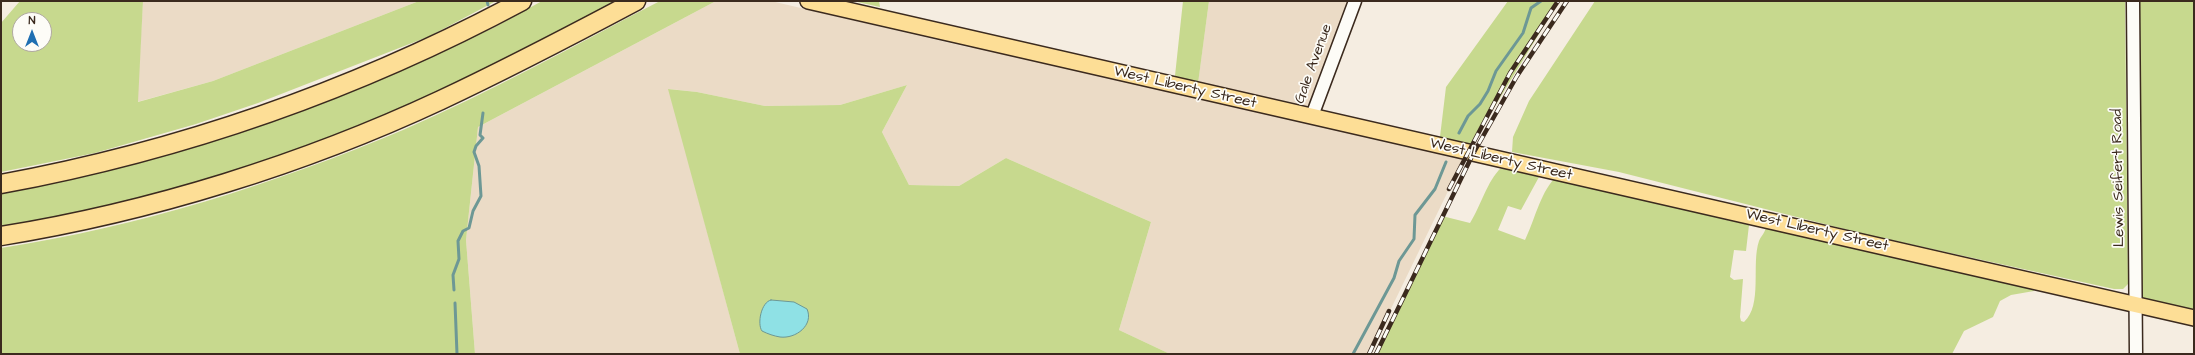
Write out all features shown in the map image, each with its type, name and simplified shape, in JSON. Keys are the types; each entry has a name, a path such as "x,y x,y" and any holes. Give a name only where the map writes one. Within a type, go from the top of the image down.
{"highway":[{"path":"1,184 124,157 180,142 289,106 408,59 522,1"},
{"path":"1,236 136,207 191,192 305,156 440,100 636,1"}],"main road":[{"name":"West Liberty Street","path":"808,1 2194,318"}],"street":[{"name":"Gale Avenue","path":"1312,116 1355,1"},
{"name":"Lewis Seifert Road","path":"2133,1 2137,304 2136,354"}],"shaded area":[{"path":"143,1 419,1 213,81 137,102"},
{"path":"716,1 771,1 971,48 982,41 1197,90 1209,1 1355,1 1312,116 1467,152 1369,354 1170,354 1119,330 1151,222 1006,158 959,186 909,185 882,132 907,85 840,105 765,106 697,92 669,89 740,354 475,354 466,240 478,127"}],"green space":[{"path":"20,1 143,1 138,102 213,81 419,1 496,1 430,36 258,103 196,124 95,153 1,172 1,23"},
{"path":"542,1 619,1 450,88 369,124 327,140 286,155 158,193 58,218 1,230 1,191 259,125 386,76 493,28"},
{"path":"660,1 716,1 478,127 466,240 475,354 1,354 1,248 52,239 155,216 256,186 355,150 468,100 533,68"},
{"path":"853,1 879,1 880,7"},
{"path":"1183,1 1209,1 1197,91 1174,85"},
{"path":"1508,1 1559,1 1467,152 1439,145 1446,87"},
{"path":"1595,1 2125,1 2128,284 2123,289 2114,289 1864,234 1619,172 1512,152 1513,137 1529,101"},
{"path":"2133,1 2194,1 2194,318 2137,304"},
{"path":"907,85 882,132 909,185 959,186 1006,158 1151,222 1119,330 1170,354 740,354 668,89 697,92 765,106 840,105"},
{"path":"1501,168 1539,177 1521,210 1508,206 1498,230 1525,240 1541,200 1554,179 1749,225 1746,251 1734,250 1730,277 1734,280 1743,279 1740,317 1741,321 1744,322 1750,315 1753,305 1756,284 1757,250 1759,241 1766,227 2033,288 2034,291 2011,295 2000,301 1993,317 1964,331 1952,354 1376,354 1442,216 1470,223 1488,187 1496,173"}],"water":[{"path":"771,300 794,302 807,309 809,315 808,320 802,330 792,336 786,337 776,336 762,331 760,319 762,309"}],"waterway":[{"path":"487,1 488,5"},
{"path":"1459,133 1468,116 1480,104 1488,91 1496,71 1523,33 1531,8 1541,1"},
{"path":"454,290 453,275 459,259 458,241 463,231 469,228 473,211 481,196 479,166 474,152 476,146 483,138 480,135 483,113"},
{"path":"1353,354 1394,278 1399,261 1414,239 1415,215 1435,189 1446,162"},
{"path":"455,303 457,354"}],"railway":[{"path":"1449,189 1510,73 1558,1"},
{"path":"1376,354 1473,154 1517,76 1567,1"},
{"path":"1369,354 1389,311"}]}
